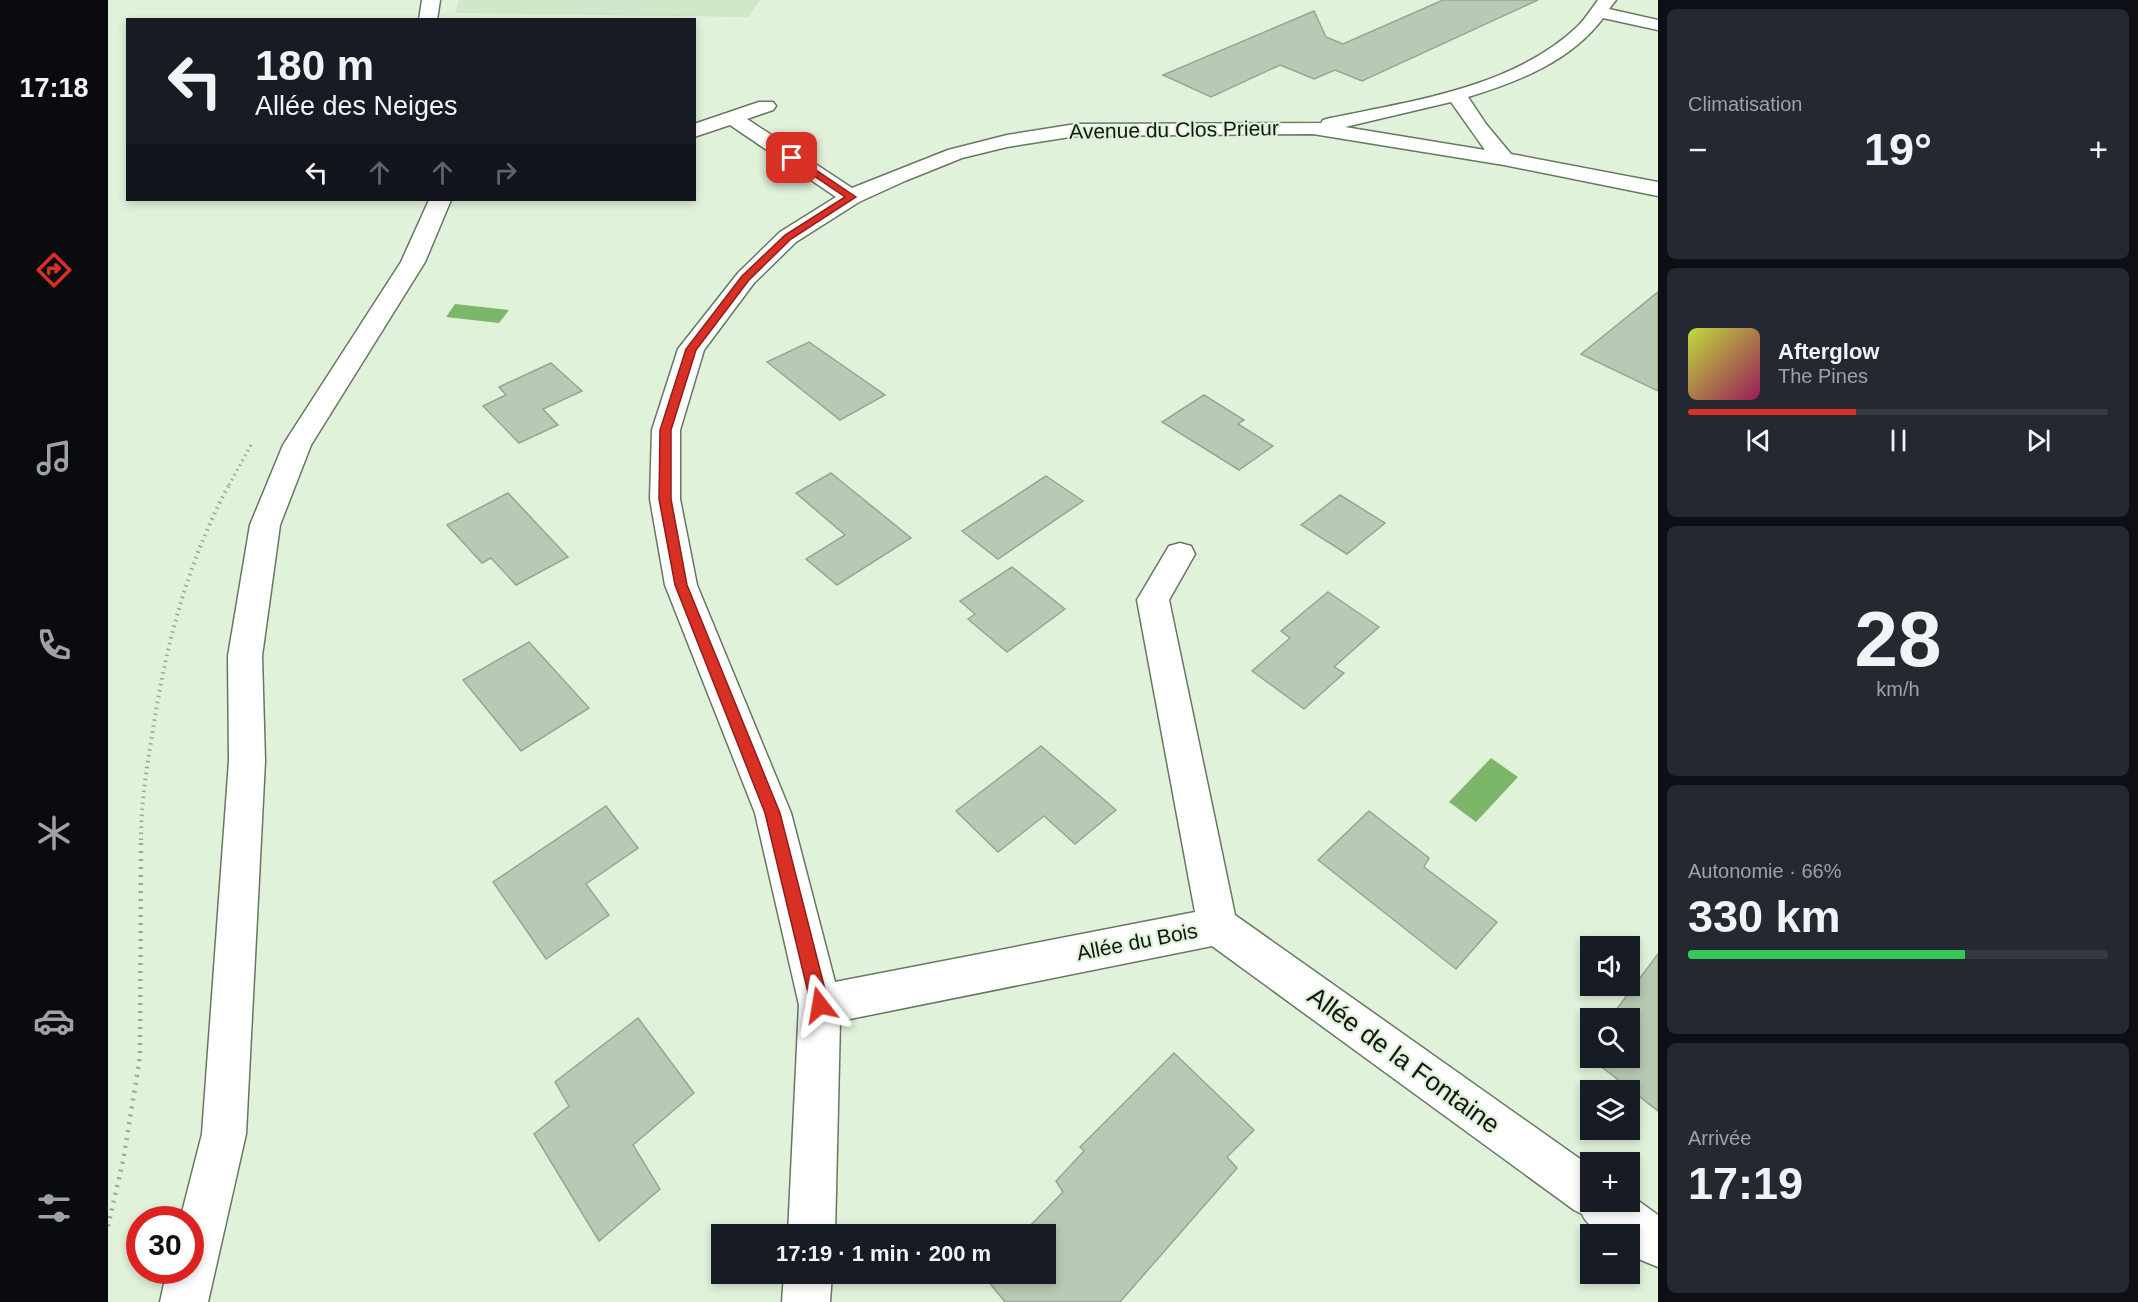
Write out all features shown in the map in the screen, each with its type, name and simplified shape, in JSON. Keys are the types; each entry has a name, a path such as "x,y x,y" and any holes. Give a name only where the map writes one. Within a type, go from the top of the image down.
{"street":[{"path":"428,18 431,0"},
{"path":"1604,6 1658,25"},
{"name":"Avenue du Clos Prieur","path":"1313,128 1457,96 1523,70 1555,52 1588,28 1604,6"},
{"path":"1457,96 1478,128 1504,159"},
{"path":"696,130 766,106"},
{"path":"732,118 851,197"},
{"name":"Avenue du Clos Prieur","path":"811,1224 820,1005 772,813 681,585 665,499 666,430 691,349 746,278 788,237 851,197 897,176 955,154 1007,141 1076,129 1313,128 1504,159 1658,189"},
{"path":"184,1302 224,1134 247,761 245,656 265,525 297,445 413,262 440,201"},
{"name":"Allée du Bois","path":"820,1005 1217,926 1153,600 1180,554"},
{"name":"Allée de la Fontaine","path":"1217,926 1580,1187"},
{"path":"1614,1212 1658,1243"},
{"path":"806,1302 807,1284"}],"shaded area":[{"path":"459,0 760,0 748,17 455,13"},
{"path":"455,304 509,310 499,323 446,317"},
{"path":"1491,758 1518,777 1476,822 1449,802"}],"building":[{"path":"1443,0 1538,0 1362,81 1335,70 1314,79 1280,65 1211,97 1163,75 1314,11 1326,37 1343,44"},
{"path":"1658,292 1658,391 1581,354"},
{"path":"809,342 885,395 840,420 767,362"},
{"path":"551,363 582,391 543,409 558,425 519,443 483,406 506,395 499,387"},
{"path":"1204,395 1244,420 1238,424 1273,446 1239,470 1162,422"},
{"path":"831,473 911,538 837,585 806,559 845,535 796,493"},
{"path":"1046,476 1083,501 998,559 962,531"},
{"path":"508,493 568,557 516,585 491,558 482,563 447,525"},
{"path":"1340,495 1385,523 1347,554 1301,525"},
{"path":"1012,567 1065,609 1007,652 968,619 975,614 960,601"},
{"path":"1328,592 1379,627 1334,667 1344,673 1304,709 1252,671 1290,638 1281,631"},
{"path":"529,642 589,708 521,751 463,680"},
{"path":"1041,746 1116,810 1075,844 1044,816 998,852 956,811"},
{"path":"606,806 638,848 586,884 609,915 546,959 493,882"},
{"path":"1369,811 1429,858 1424,867 1497,922 1456,969 1318,860"},
{"path":"1658,954 1658,1111 1640,1097 1640,1080 1618,1080 1603,1068 1640,1068 1640,1008 1618,1008 1626,996 1640,996 1640,978"},
{"path":"638,1018 694,1093 633,1145 660,1189 599,1241 534,1134 569,1106 555,1082"},
{"path":"1174,1053 1254,1130 1227,1157 1237,1168 1120,1302 1005,1302 990,1284 1056,1284 1056,1224 1032,1224 1063,1192 1056,1181 1084,1151 1080,1147"}],"route":[{"path":"792,158 851,197 788,237 746,278 691,349 666,430 665,499 681,585 772,813 820,1005"}]}
